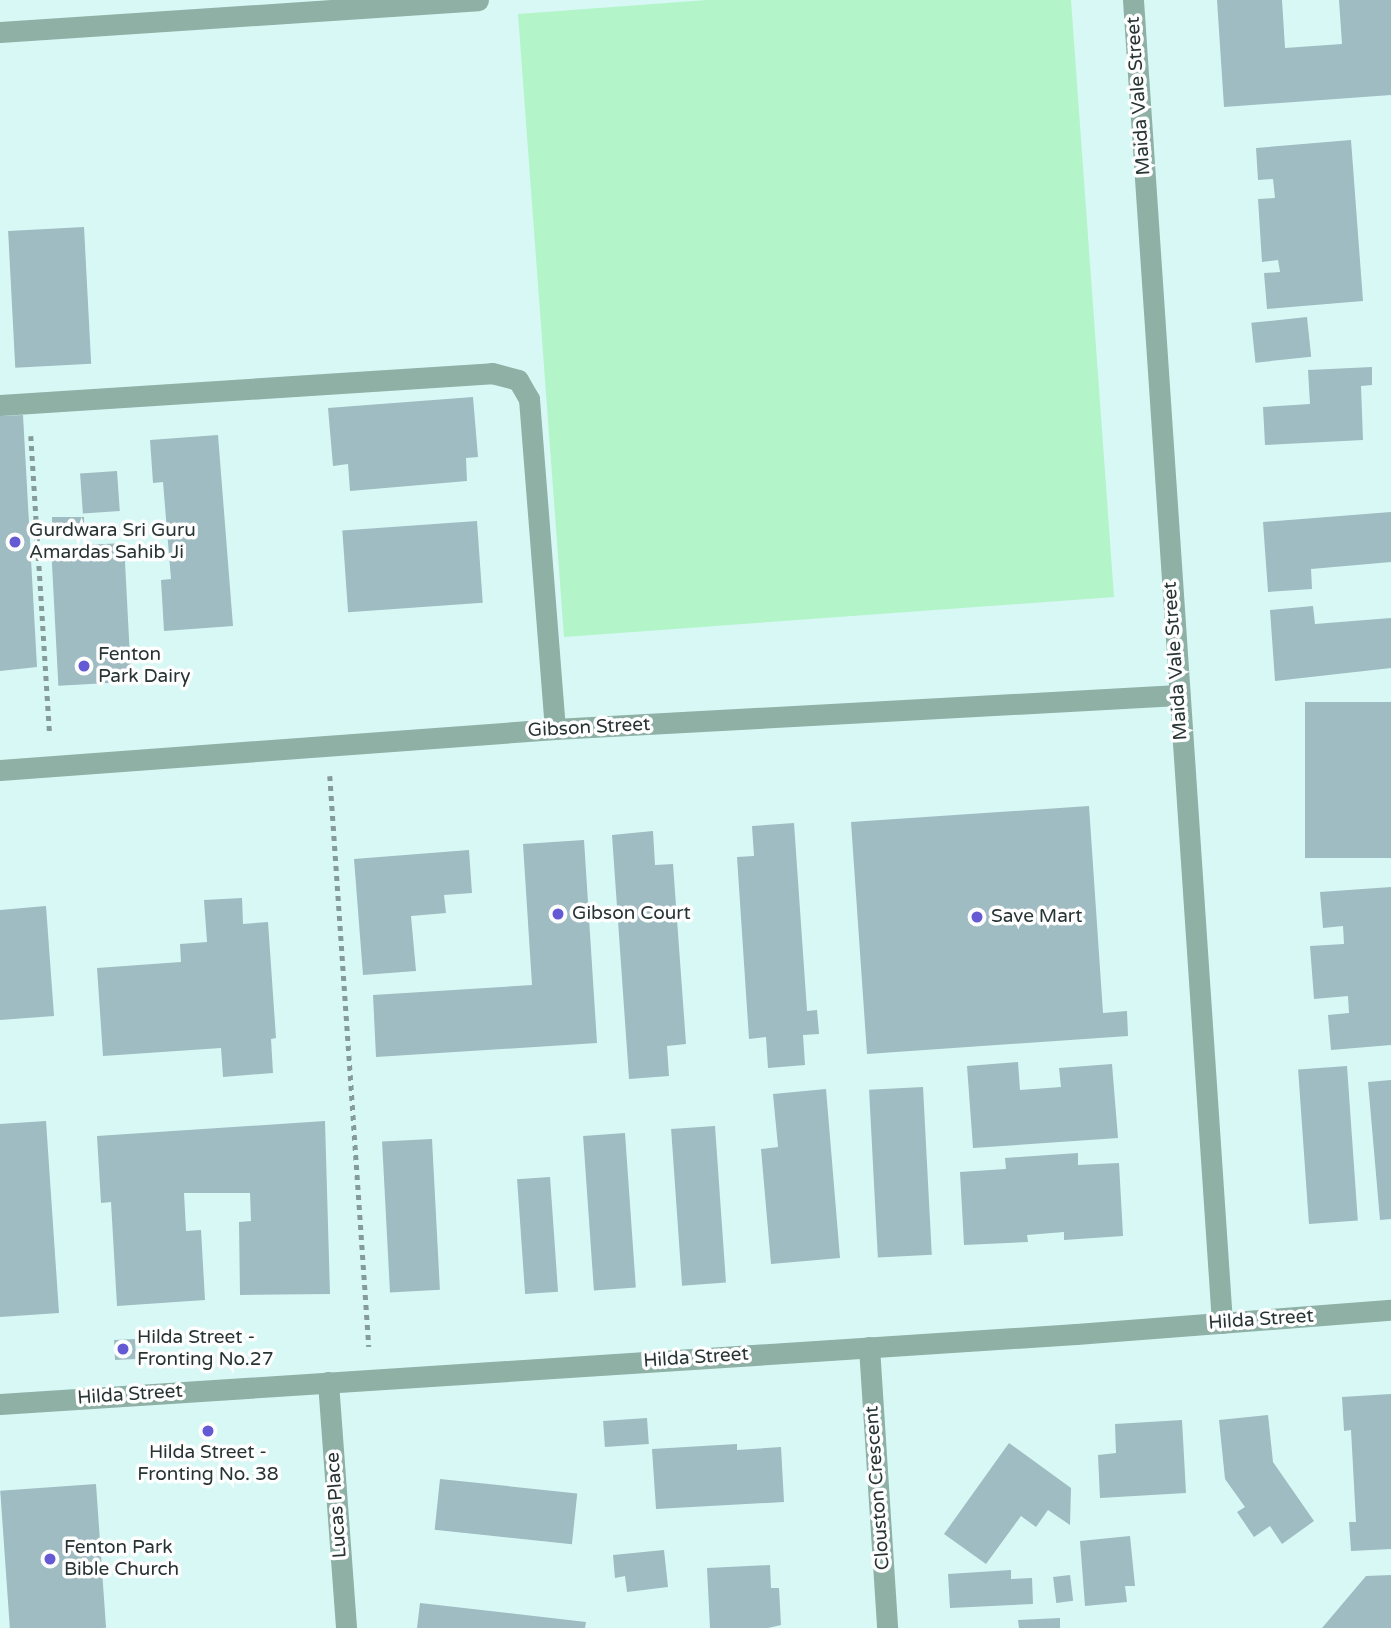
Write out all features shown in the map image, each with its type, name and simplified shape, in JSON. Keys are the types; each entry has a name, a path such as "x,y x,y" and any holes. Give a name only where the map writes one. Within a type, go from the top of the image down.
{"street":[{"path":"0,32 478,0"},
{"name":"Maida Vale Street","path":"1133,0 1222,1323"},
{"path":"0,405 492,373 518,380 529,399 555,729"},
{"name":"Gibson Street","path":"0,770 555,729 1178,695"},
{"name":"Hilda Street","path":"0,1404 1391,1310"},
{"name":"Clouston Crescent","path":"869,1347 887,1628"},
{"name":"Lucas Place","path":"328,1382 346,1628"}],"path":[{"path":"29,403 52,765"},
{"path":"327,745 372,1379"}],"green space":[{"path":"707,0 1071,0 1114,597 564,637 518,14"}],"building":[{"path":"1217,0 1282,0 1285,48 1342,44 1339,0 1391,0 1391,95 1224,107"},
{"path":"1351,140 1363,301 1267,309 1264,273 1280,272 1278,260 1262,262 1258,199 1275,198 1273,179 1258,180 1256,148"},
{"path":"84,227 91,364 15,368 8,231"},
{"path":"1307,317 1311,357 1255,363 1251,323"},
{"path":"1372,367 1372,385 1361,386 1363,440 1265,445 1263,407 1310,404 1308,370"},
{"path":"473,397 478,457 466,458 467,481 350,491 348,464 333,466 328,408"},
{"name":"Gurdwara Sri Guru Amardas Sahib Ji","path":"23,415 37,667 0,671 0,416"},
{"path":"218,435 233,626 164,631 161,580 171,579 163,482 153,483 150,440"},
{"path":"117,471 120,511 83,513 80,474"},
{"path":"1391,512 1391,562 1311,569 1312,589 1268,592 1263,522"},
{"path":"52,517 84,517 84,535 52,535"},
{"path":"477,521 483,603 348,612 342,530"},
{"path":"124,543 131,682 58,686 51,547"},
{"path":"1313,606 1315,624 1391,618 1391,668 1275,681 1270,610"},
{"path":"1305,702 1391,702 1391,858 1305,858"},
{"name":"Save Mart","path":"1089,806 1103,1013 1127,1011 1128,1036 867,1054 851,822"},
{"path":"794,823 807,1011 817,1010 819,1034 803,1035 805,1065 768,1068 766,1037 749,1039 737,857 754,856 752,826"},
{"path":"653,831 655,865 673,864 686,1044 667,1046 669,1076 629,1079 612,835"},
{"name":"Gibson Court","path":"584,840 597,1043 376,1057 373,995 532,985 523,844"},
{"path":"469,850 472,893 444,895 446,913 411,916 416,971 363,975 354,859"},
{"path":"1391,887 1391,1045 1331,1050 1328,1015 1349,1013 1348,996 1314,999 1310,946 1344,944 1343,926 1323,928 1320,892"},
{"path":"242,898 243,924 268,922 276,1038 271,1039 273,1073 223,1077 221,1048 103,1056 97,968 181,962 180,944 207,942 204,900"},
{"path":"46,906 54,1016 0,1020 0,910"},
{"path":"1018,1062 1020,1090 1061,1087 1059,1068 1112,1064 1118,1138 973,1148 967,1066"},
{"path":"1347,1066 1358,1221 1309,1224 1298,1069"},
{"path":"1391,1080 1391,1219 1380,1220 1368,1082"},
{"path":"923,1087 932,1255 878,1258 869,1090"},
{"path":"826,1089 840,1258 771,1264 761,1149 778,1147 773,1094"},
{"path":"46,1121 59,1313 0,1317 0,1124"},
{"path":"325,1121 330,1294 240,1295 239,1222 251,1221 250,1193 184,1193 186,1231 201,1230 205,1300 117,1306 111,1202 101,1203 97,1136"},
{"path":"715,1126 726,1283 682,1286 671,1129"},
{"path":"625,1133 636,1288 594,1291 583,1136"},
{"path":"432,1139 440,1290 390,1292 382,1142"},
{"path":"1078,1153 1078,1165 1119,1163 1123,1236 1064,1240 1064,1232 1027,1235 1028,1242 964,1245 960,1172 1006,1169 1005,1158"},
{"path":"550,1177 558,1292 525,1294 517,1179"},
{"path":"135,1339 136,1359 115,1360 114,1340"},
{"path":"1391,1394 1391,1549 1351,1551 1349,1522 1356,1522 1351,1430 1344,1431 1342,1397"},
{"path":"1268,1415 1273,1462 1314,1521 1282,1544 1270,1526 1254,1537 1237,1512 1245,1507 1225,1479 1219,1420"},
{"path":"647,1418 649,1444 605,1447 603,1421"},
{"path":"1182,1420 1186,1493 1100,1498 1098,1455 1116,1453 1115,1424"},
{"path":"1009,1443 1071,1488 1070,1525 1048,1510 1036,1527 1021,1516 986,1564 944,1534"},
{"path":"737,1444 737,1450 781,1447 784,1502 656,1509 652,1449"},
{"path":"440,1479 577,1493 572,1544 435,1530"},
{"name":"Fenton Park Bible Church","path":"96,1484 106,1628 10,1628 0,1491"},
{"path":"1130,1536 1135,1586 1125,1586 1127,1602 1085,1606 1080,1541"},
{"path":"664,1550 668,1587 627,1592 625,1576 615,1578 613,1555"},
{"path":"770,1565 771,1588 779,1588 781,1625 768,1628 710,1628 707,1568"},
{"path":"1011,1570 1011,1579 1032,1578 1033,1604 950,1608 948,1574"},
{"path":"1070,1575 1073,1601 1056,1603 1053,1577"},
{"path":"1391,1575 1391,1628 1322,1628 1366,1576"},
{"path":"420,1603 586,1622 585,1628 417,1628"},
{"path":"1060,1618 1060,1628 1019,1628 1018,1620"}],"place":[{"name":"Gurdwara Sri Guru Amardas Sahib Ji","path":"15,542"},
{"name":"Fenton Park Dairy","path":"84,666"},
{"name":"Gibson Court","path":"558,914"},
{"name":"Save Mart","path":"977,917"},
{"name":"Hilda Street - Fronting No.27","path":"123,1349"},
{"name":"Hilda Street - Fronting No. 38","path":"208,1431"},
{"name":"Fenton Park Bible Church","path":"50,1559"}]}
